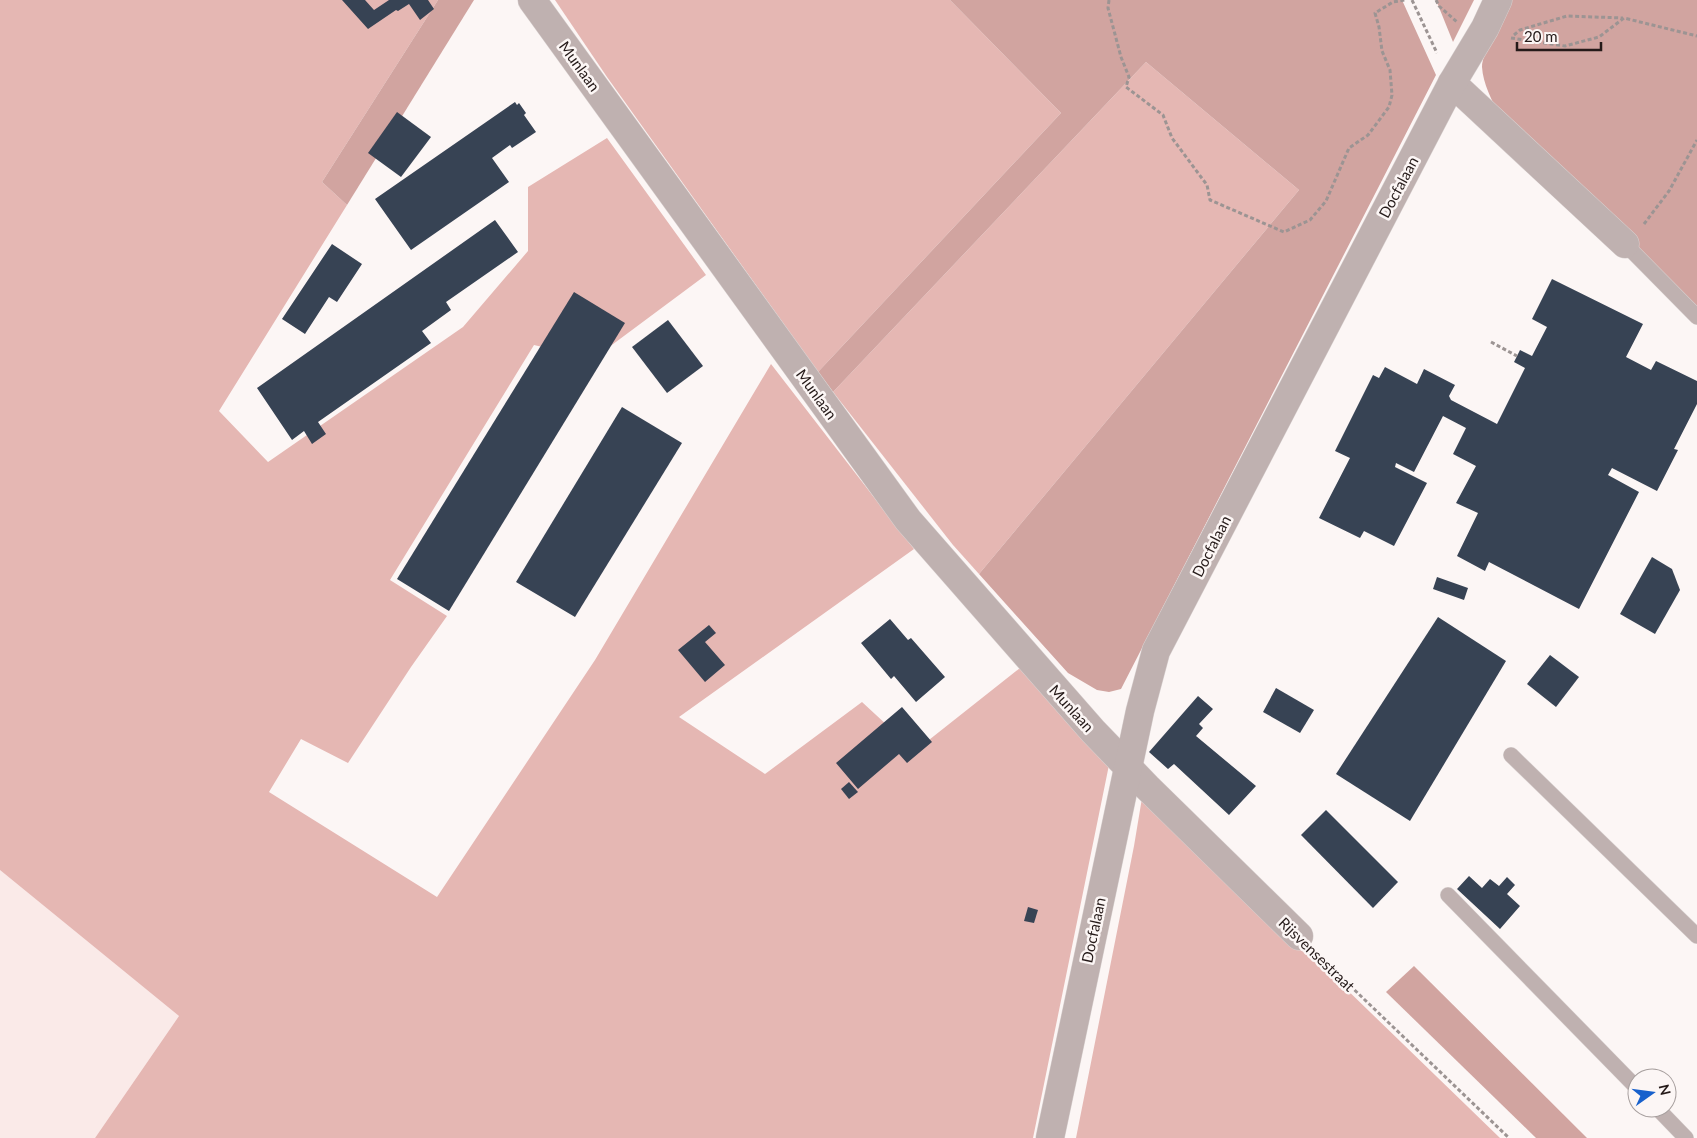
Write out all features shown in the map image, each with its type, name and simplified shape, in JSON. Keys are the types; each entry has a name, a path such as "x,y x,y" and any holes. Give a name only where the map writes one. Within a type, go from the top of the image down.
{"street":[{"name":"Munlaan","path":"532,0 908,520 1056,691 1128,767"},
{"name":"Docfalaan","path":"1050,1138 1140,711 1156,651 1452,83 1485,28 1498,0"},
{"path":"1452,83 1626,244"},
{"name":"Rijsvensestraat","path":"1128,767 1299,936"}],"lane":[{"path":"1626,244 1697,318"},
{"path":"1511,755 1697,936"},
{"path":"1448,895 1627,1078"},
{"path":"1667,1118 1686,1138"}],"path":[{"path":"1109,0 1108,8 1121,57 1129,77 1126,87 1163,115 1172,138 1207,186 1210,200 1284,232 1310,220 1326,201 1349,148 1368,135 1389,107 1392,95 1390,70 1382,51 1379,27 1375,14 1393,2 1405,0"},
{"path":"1412,0 1452,83"},
{"path":"1511,38 1520,30 1567,16 1624,18 1697,36"},
{"path":"1485,28 1505,37 1565,46 1599,37 1624,18"},
{"path":"1626,244 1650,217 1669,190 1697,140"},
{"path":"1491,342 1517,356"},
{"name":"Rijsvensestraat","path":"1299,936 1509,1138"}],"shaded area":[{"path":"0,0 438,0 322,182 347,205 219,411 268,462 463,327 528,251 528,187 607,138 706,275 593,359 534,345 390,580 447,616 348,763 301,739 269,792 437,897 595,660 771,364 914,549 679,717 765,774 862,702 915,751 1020,668 1110,760 1033,1138 95,1138 179,1016 0,870"},
{"path":"438,0 474,0 347,205 322,182"},
{"path":"555,0 950,0 1061,113 818,372 607,77"},
{"path":"950,0 1402,0 1436,75 1121,689 1109,692 1097,690 1068,673 979,574 1299,190 1146,62 833,392 818,372 1061,113"},
{"path":"1436,0 1474,0 1453,42"},
{"path":"1512,0 1697,0 1697,312 1499,115 1486,86 1482,67 1489,43"},
{"path":"1146,62 1299,190 979,574 953,545 833,392"},
{"path":"1143,792 1500,1138 1076,1138"},
{"path":"0,870 179,1016 95,1138 0,1138"},
{"path":"1414,966 1587,1138 1536,1138 1386,992"}],"building":[{"path":"342,0 365,0 374,10 389,0 428,0 434,9 420,20 409,4 398,11 396,10 368,29"},
{"path":"515,102 517,105 519,103 526,113 524,115 536,132 512,148 510,145 492,158 509,182 411,250 375,199"},
{"path":"397,112 431,137 401,177 368,153"},
{"path":"495,220 518,252 446,302 451,310 422,331 431,343 318,422 326,434 312,444 304,431 292,440 257,388"},
{"path":"332,244 362,264 337,302 329,297 305,334 282,319"},
{"path":"1552,279 1643,324 1626,357 1651,370 1656,361 1697,381 1697,404 1674,449 1678,450 1657,491 1612,468 1608,475 1639,492 1579,609 1489,562 1485,571 1457,556 1478,513 1456,503 1476,466 1453,454 1466,428 1443,416 1414,472 1396,463 1395,467 1427,483 1394,546 1364,531 1360,538 1319,518 1350,458 1335,451 1373,375 1379,378 1385,367 1417,384 1424,369 1455,385 1449,396 1451,400 1497,424 1525,368 1514,362 1520,350 1532,356 1547,327 1532,319"},
{"path":"574,292 625,323 449,611 397,579"},
{"path":"668,320 703,366 667,393 632,347"},
{"path":"622,407 682,443 575,617 516,582"},
{"path":"1652,557 1672,569 1680,590 1655,634 1620,614"},
{"path":"1437,577 1468,588 1464,600 1433,589"},
{"path":"1438,617 1506,661 1410,821 1336,774"},
{"path":"890,619 908,640 911,638 945,677 916,702 894,676 891,679 861,643"},
{"path":"709,625 716,633 705,642 725,665 705,682 678,650"},
{"path":"1550,655 1579,677 1556,707 1527,684"},
{"path":"1276,688 1314,710 1300,733 1263,712"},
{"path":"1198,696 1213,709 1199,724 1203,728 1196,736 1256,786 1229,815 1174,764 1168,769 1149,752"},
{"path":"902,707 932,742 907,763 899,754 858,789 836,763"},
{"path":"849,782 858,792 849,799 841,789"},
{"path":"1326,810 1398,882 1373,908 1301,835"},
{"path":"1469,876 1482,888 1490,879 1499,886 1507,877 1515,885 1507,894 1520,906 1500,929 1457,889"},
{"path":"1028,907 1038,910 1034,923 1024,921"}]}
